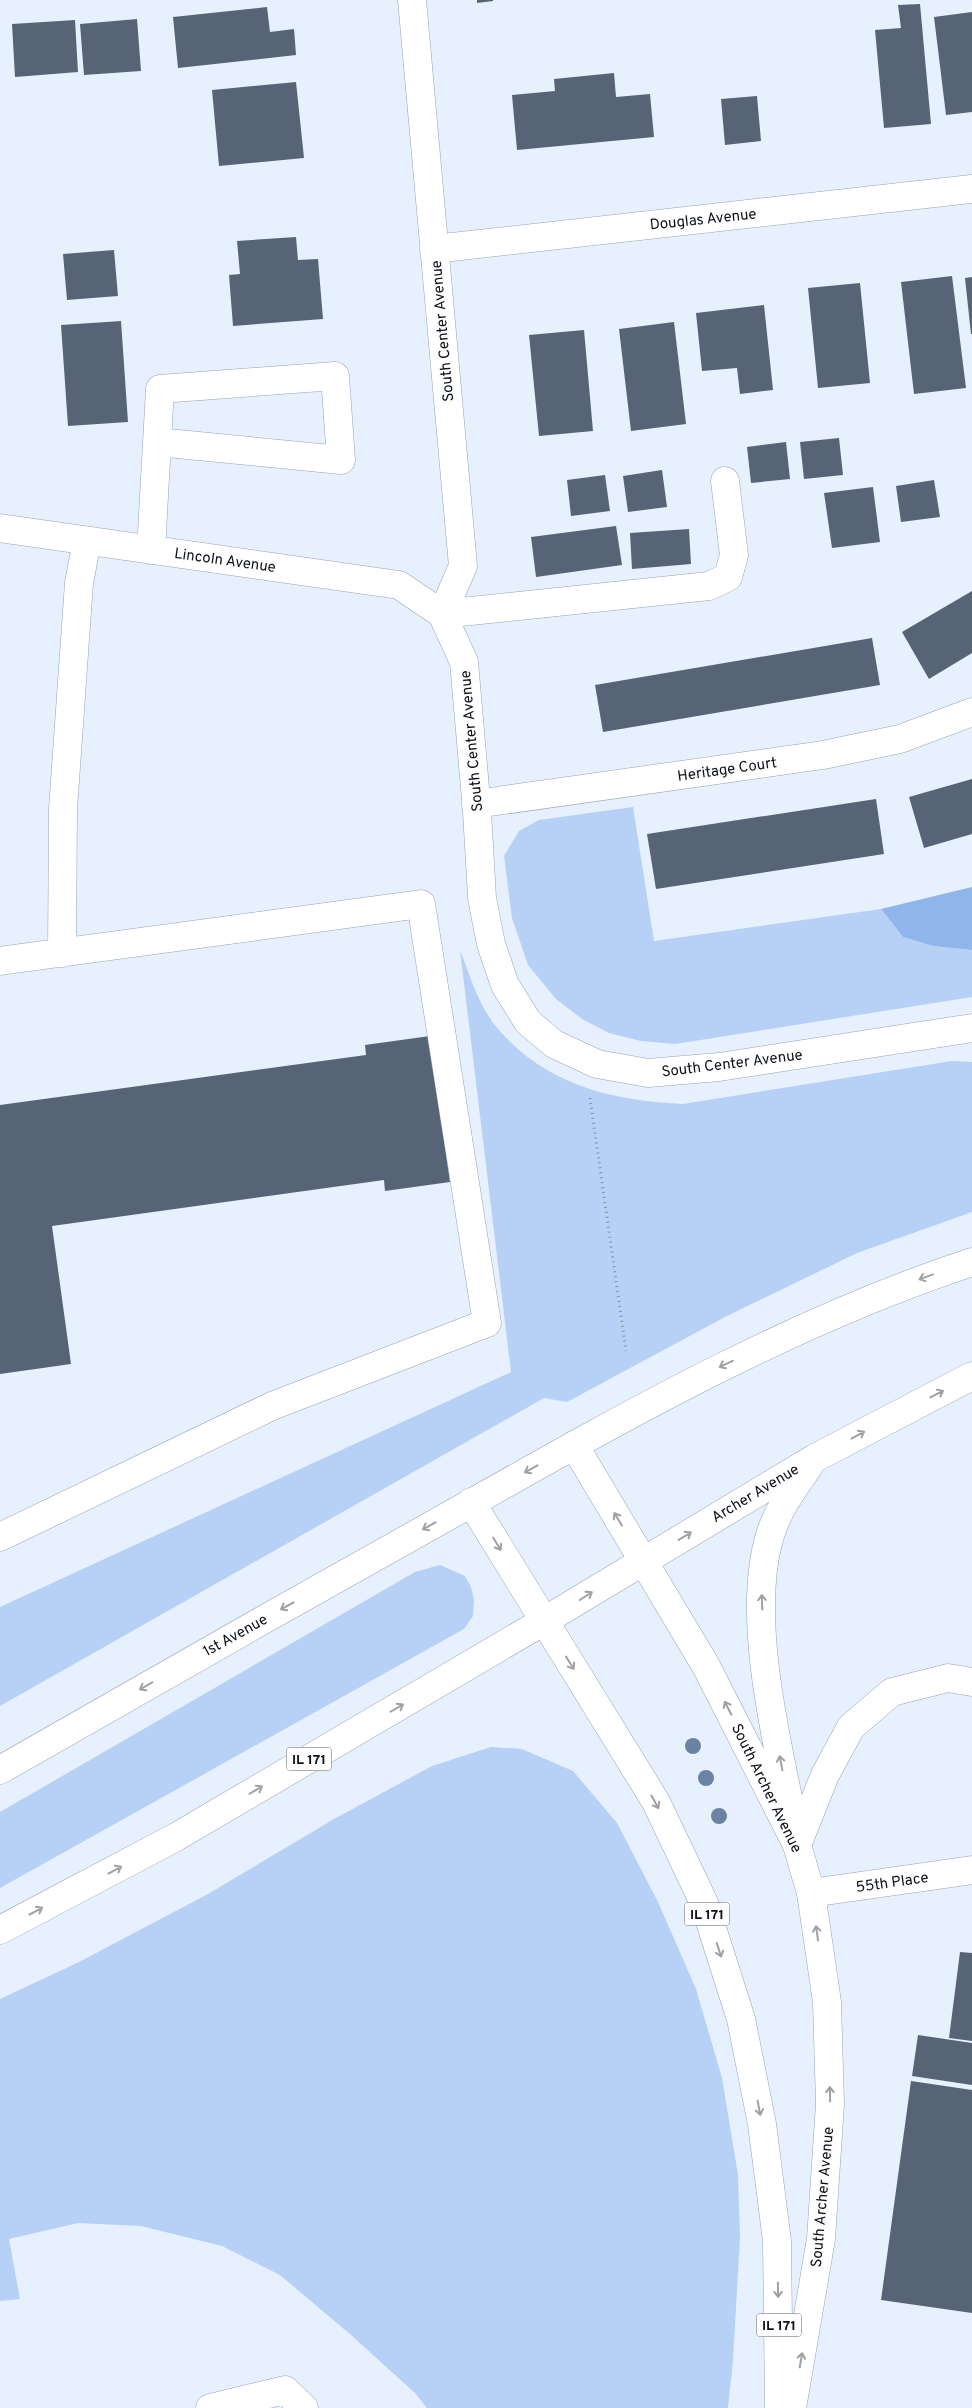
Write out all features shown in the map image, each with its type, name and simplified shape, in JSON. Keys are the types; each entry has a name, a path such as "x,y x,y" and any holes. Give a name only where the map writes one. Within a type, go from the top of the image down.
{"main road":[{"name":"South Center Avenue","path":"412,0 463,566 442,614 464,662 482,898 491,944 505,985 528,1022 554,1044 596,1064 648,1073 719,1067 972,1028"},
{"name":"Douglas Avenue","path":"434,249 972,189"},
{"path":"151,550 157,442 160,389 335,376 342,460 157,442"},
{"path":"442,614 709,586 728,577 734,555 725,481"},
{"name":"Lincoln Avenue","path":"0,528 398,585 442,614"},
{"path":"62,953 63,809 79,583 87,541"},
{"name":"Heritage Court","path":"476,804 823,755 900,738 972,712"},
{"path":"0,961 422,904 487,1323 272,1406 0,1537"},
{"path":"574,1445 708,1373 804,1328 922,1278 972,1262"},
{"name":"Archer Avenue","path":"544,1622 643,1560 815,1458 972,1376"},
{"name":"1st Avenue","path":"0,1770 574,1445"},
{"name":"South Archer Avenue","path":"574,1445 706,1666 797,1845 811,1893 828,2002 830,2104 821,2239 792,2408"},
{"path":"797,1845 773,1722 763,1634 761,1580 769,1538 784,1502 815,1458"},
{"path":"472,1502 544,1622"},
{"name":"IL 171","path":"0,1930 176,1837 544,1622 656,1802 704,1904 741,2019 762,2124 777,2241 779,2408"},
{"path":"797,1845 825,1775 851,1727 892,1692 948,1678 972,1682"},
{"name":"55th Place","path":"811,1893 972,1870"},
{"path":"210,2408 285,2390 304,2408"}],"path":[{"path":"589,1092 626,1352"}],"shaded area":[{"path":"633,807 654,941 881,909 903,937 933,946 972,950 972,997 675,1044 641,1041 609,1033 582,1019 556,999 528,965 512,918 504,856 519,831 539,820"},
{"path":"972,887 972,950 933,946 903,937 881,909"},
{"path":"460,950 485,1011 498,1029 517,1048 537,1064 559,1077 606,1094 631,1099 683,1104 952,1061 972,1062 972,1212 857,1253 725,1317 567,1402 544,1398 0,1706 0,1607 511,1372"},
{"path":"440,1565 465,1576 471,1587 474,1600 473,1616 464,1629 0,1888 0,1812 415,1572"},
{"path":"491,1747 522,1749 573,1771 617,1823 658,1902 696,1989 722,2078 738,2175 740,2238 733,2360 728,2408 427,2408 415,2393 351,2335 280,2275 222,2246 141,2226 78,2223 9,2239 20,2299 0,2301 0,1999 79,1962 208,1894 334,1819 432,1766"}],"building":[{"path":"477,0 493,0 493,1 477,3"},
{"path":"920,4 931,124 884,128 875,30 901,28 898,5"},
{"path":"267,7 270,32 294,29 296,55 178,68 173,17"},
{"path":"972,12 972,112 946,115 934,17"},
{"path":"137,19 141,71 84,75 80,24"},
{"path":"75,20 78,72 15,77 12,24"},
{"path":"614,73 616,97 650,94 654,137 517,150 512,95 555,91 554,79"},
{"path":"296,82 304,158 219,166 212,90"},
{"path":"757,96 761,141 725,145 721,99"},
{"path":"296,237 298,260 318,259 323,319 233,326 229,275 240,274 237,241"},
{"path":"114,250 118,296 67,300 63,254"},
{"path":"952,276 966,388 914,394 901,282"},
{"path":"972,277 972,334 971,334 965,278"},
{"path":"860,283 870,383 818,388 808,288"},
{"path":"764,305 773,390 740,394 737,368 702,371 696,313"},
{"path":"121,321 128,422 68,426 61,325"},
{"path":"674,322 686,424 631,431 619,329"},
{"path":"584,330 593,431 539,436 529,335"},
{"path":"839,438 843,475 804,479 800,442"},
{"path":"786,442 790,479 751,483 747,447"},
{"path":"662,470 667,507 628,512 623,476"},
{"path":"605,475 610,511 571,516 567,480"},
{"path":"934,480 940,517 901,522 896,486"},
{"path":"873,487 880,542 832,548 824,493"},
{"path":"616,526 622,565 536,577 531,537"},
{"path":"689,529 691,564 632,569 630,533"},
{"path":"972,591 972,653 929,679 902,632"},
{"path":"872,638 880,685 603,732 595,685"},
{"path":"972,779 972,834 924,848 909,797"},
{"path":"876,799 884,854 656,889 647,834"},
{"path":"430,1036 450,1182 385,1191 384,1180 52,1226 71,1364 0,1374 0,1105 366,1055 365,1045"},
{"path":"960,1952 972,1953 972,2041 949,2038"},
{"path":"918,2035 972,2043 972,2085 912,2076"},
{"path":"911,2081 972,2090 972,2313 881,2300"}]}
